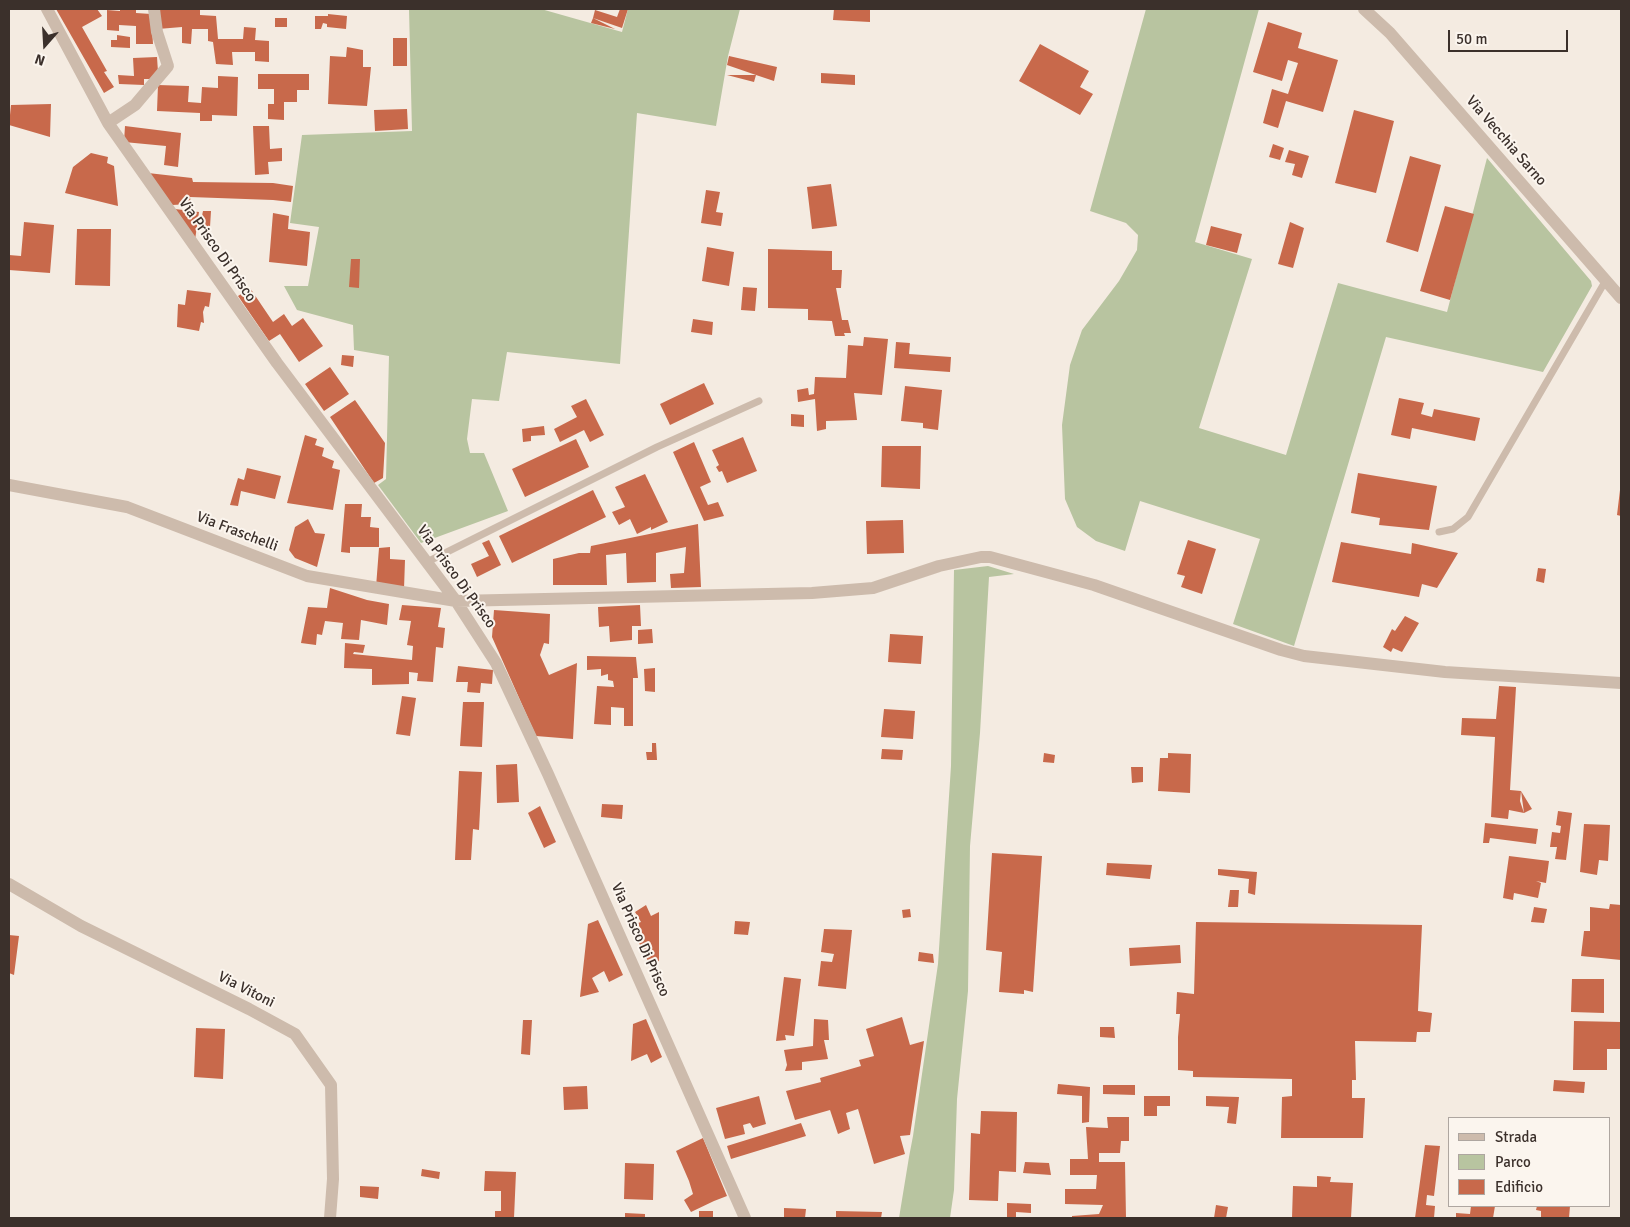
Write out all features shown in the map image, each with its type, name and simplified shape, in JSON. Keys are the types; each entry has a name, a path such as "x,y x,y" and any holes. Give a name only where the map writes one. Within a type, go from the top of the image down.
{"street":[{"name":"Via Prisco Di Prisco","path":"47,9 108,123 277,363 456,601 496,662 548,774 745,1218"},
{"path":"108,123 136,105 168,66 157,32 154,9"},
{"name":"Via Vecchia Sarno","path":"1364,9 1390,33 1621,298"},
{"name":"Via Fraschelli","path":"9,485 127,508 308,576 456,601 812,593 873,588 939,566 981,557 990,557 1094,586 1281,650 1304,656 1445,672 1621,682"},
{"name":"Via Vitoni","path":"9,884 81,926 296,1034 331,1085 333,1179 330,1218"}],"lane":[{"path":"1439,532 1453,529 1468,517 1606,280"},
{"path":"427,562 657,447 759,401"}],"green space":[{"path":"409,9 541,9 622,32 628,9 740,9 728,56 716,126 637,113 620,364 507,352 499,401 472,399 467,439 470,453 484,453 508,511 421,543 378,485 386,479 389,356 354,350 353,325 297,310 284,286 308,286 319,227 290,223 302,135 412,131"},
{"path":"1146,9 1259,9 1195,242 1252,259 1199,428 1286,455 1338,283 1447,312 1487,158 1591,281 1592,286 1543,372 1386,337 1294,646 1233,624 1260,539 1140,501 1125,551 1096,541 1077,527 1065,499 1062,425 1070,365 1082,330 1119,281 1137,250 1138,235 1126,223 1090,211"},
{"path":"988,566 1014,574 989,577 980,733 970,846 968,991 957,1099 954,1190 950,1218 899,1218 938,964 951,766 954,570"}],"building":[{"path":"56,9 97,9 102,16 82,27 107,71 104,72 114,87 104,93"},
{"path":"120,9 136,9 136,13 151,14 153,44 136,44 136,26 119,25 119,31 107,30 107,10 120,11"},
{"path":"158,9 200,9 200,15 216,16 218,39 243,39 244,27 256,28 255,40 269,41 269,62 255,61 255,52 232,52 233,65 216,64 213,42 208,41 208,29 192,29 191,44 182,43 182,27 158,29"},
{"path":"620,9 628,9 622,28 593,18 595,10 617,17"},
{"path":"834,9 870,9 870,22 833,20"},
{"path":"328,14 347,16 346,29 327,27 327,24 323,23 321,29 315,29 315,16 328,16"},
{"path":"275,18 287,18 287,27 275,27"},
{"path":"593,18 615,29 591,23"},
{"path":"1268,22 1302,33 1298,48 1338,60 1323,112 1286,101 1278,128 1263,123 1272,89 1288,94 1298,63 1288,60 1282,81 1253,72"},
{"path":"117,35 130,37 130,48 111,47 111,40 117,40"},
{"path":"393,38 407,38 407,66 393,66"},
{"path":"1040,44 1089,71 1080,87 1093,94 1080,115 1019,81"},
{"path":"347,47 363,50 363,67 371,67 367,106 328,104 330,56 346,57"},
{"path":"729,56 777,67 774,81 727,65"},
{"path":"157,57 158,72 155,79 144,79 144,85 119,84 118,75 134,76 133,58"},
{"path":"821,73 855,75 855,85 821,83"},
{"path":"258,74 309,74 309,90 297,90 297,102 284,102 284,120 268,119 268,104 274,104 274,89 258,89"},
{"path":"727,75 756,75 754,82"},
{"path":"218,76 238,77 237,116 212,115 212,121 200,121 200,113 157,111 158,85 189,86 188,102 201,103 202,87 218,88"},
{"path":"51,104 50,137 9,125 11,105"},
{"path":"407,109 408,129 375,131 374,110"},
{"path":"1354,110 1394,121 1376,193 1335,183"},
{"path":"125,126 181,133 178,167 164,165 166,146 124,142"},
{"path":"253,126 269,126 270,149 282,148 282,161 268,162 269,174 255,175"},
{"path":"1273,144 1284,148 1280,160 1269,157"},
{"path":"1289,150 1309,156 1302,178 1292,175 1295,164 1285,162"},
{"path":"91,153 108,157 107,163 114,166 118,206 65,193 73,167"},
{"path":"1410,156 1441,165 1418,252 1386,242"},
{"path":"148,173 192,178 193,182 273,183 293,186 291,202 190,197 191,204 172,205"},
{"path":"831,184 837,226 812,229 807,187"},
{"path":"706,190 720,192 716,212 723,213 721,226 701,223"},
{"path":"1445,206 1474,214 1450,300 1420,291"},
{"path":"175,209 199,212 195,240"},
{"path":"203,211 211,211 210,227 200,225"},
{"path":"273,213 289,216 288,229 310,232 307,266 269,262"},
{"path":"24,222 54,225 50,273 9,270 9,255 21,256"},
{"path":"1290,222 1304,228 1293,268 1278,264"},
{"path":"1211,226 1242,234 1237,253 1206,245"},
{"path":"77,229 111,229 110,286 75,285"},
{"path":"707,247 734,252 729,286 702,281"},
{"path":"768,249 832,251 832,270 842,270 841,288 836,288 842,320 848,320 851,333 844,333 845,336 835,336 832,321 808,320 808,309 768,308"},
{"path":"351,259 360,259 359,288 349,287"},
{"path":"743,287 757,288 755,311 741,310"},
{"path":"250,288 273,322 284,314 292,326 303,318 323,346 299,362 280,334 269,341 238,296"},
{"path":"187,290 211,293 209,307 205,306 203,312 204,323 201,322 199,331 177,327 178,304 185,305"},
{"path":"693,319 713,322 712,335 691,332"},
{"path":"864,337 888,339 882,395 854,393 857,420 826,421 826,429 817,431 815,399 798,402 797,390 808,388 809,395 814,394 815,377 846,378 848,345 863,346"},
{"path":"896,342 910,343 909,354 951,357 950,372 894,368"},
{"path":"342,355 354,356 353,367 341,365"},
{"path":"330,367 349,394 324,411 305,384"},
{"path":"704,383 714,404 670,425 660,404"},
{"path":"905,386 942,390 938,430 923,428 923,423 901,421"},
{"path":"1399,398 1424,403 1421,414 1432,417 1434,409 1480,418 1475,441 1412,428 1410,439 1391,435"},
{"path":"586,399 604,435 590,442 584,430 560,442 554,429 577,417 571,406"},
{"path":"355,400 385,443 383,478 374,483 330,417"},
{"path":"791,414 804,415 804,427 791,426"},
{"path":"544,426 545,435 531,436 531,441 523,442 522,429"},
{"path":"305,435 317,439 315,445 324,448 322,456 334,461 332,468 340,470 333,510 287,503"},
{"path":"743,437 757,471 727,483 722,471 719,472 716,467 719,465 712,450"},
{"path":"576,439 589,467 525,497 512,469"},
{"path":"694,442 711,482 700,487 708,505 718,502 724,516 704,521 673,452"},
{"path":"882,446 921,446 920,489 881,487"},
{"path":"247,468 281,476 275,499 241,491 238,506 230,505 238,478 244,480"},
{"path":"1358,473 1437,486 1429,530 1379,525 1380,518 1351,513"},
{"path":"645,474 668,522 637,534 630,519 619,525 612,512 625,507 615,487"},
{"path":"593,490 606,517 512,563 499,536"},
{"path":"1621,490 1621,516 1617,515"},
{"path":"345,504 362,504 361,517 371,517 370,527 379,528 379,547 350,547 350,553 341,552"},
{"path":"308,519 315,533 325,534 317,567 295,558 289,550 295,527"},
{"path":"903,520 904,553 867,554 866,521"},
{"path":"698,524 701,587 671,588 670,574 684,573 686,547 656,553 656,582 627,583 626,553 606,555 607,585 553,585 553,559 579,553 590,553 591,546"},
{"path":"489,540 501,565 477,577 471,564 489,556 482,543"},
{"path":"1188,540 1216,549 1202,594 1181,587 1185,576 1177,574"},
{"path":"1341,542 1411,554 1412,543 1458,553 1437,588 1422,584 1419,597 1332,582"},
{"path":"390,547 390,559 405,560 404,589 376,587 379,548"},
{"path":"1538,568 1546,569 1544,583 1536,581"},
{"path":"330,588 367,600 389,604 387,625 361,620 359,640 341,639 343,623 325,621 322,635 317,634 316,645 301,643 308,607 327,608"},
{"path":"402,605 441,608 438,627 445,628 443,648 436,647 433,682 417,681 418,673 409,672 409,684 372,685 372,669 344,668 345,643 365,645 363,653 354,652 353,654 412,660 413,646 407,645 411,621 399,620"},
{"path":"640,605 641,626 632,626 632,640 610,642 609,626 599,627 598,607"},
{"path":"494,610 550,614 549,644 544,643 540,655 549,675 577,663 573,739 536,736 492,637"},
{"path":"1405,616 1419,623 1402,652 1393,648 1391,652 1383,647 1392,629 1395,631"},
{"path":"652,629 653,643 638,644 638,630"},
{"path":"890,634 923,636 921,664 888,662"},
{"path":"587,656 636,657 638,678 633,678 633,726 624,726 624,708 611,707 611,725 594,724 597,686 614,687 613,681 608,680 608,674 601,676 601,669 587,670"},
{"path":"458,666 493,670 492,684 481,683 480,693 467,692 468,682 456,682"},
{"path":"655,668 655,692 645,691 644,669"},
{"path":"1499,686 1516,687 1510,790 1521,791 1520,801 1524,813 1509,810 1508,819 1491,817 1495,737 1461,735 1462,718 1496,719"},
{"path":"402,696 416,698 410,736 396,734"},
{"path":"463,702 484,702 482,747 460,746"},
{"path":"884,709 915,711 913,739 881,737"},
{"path":"652,743 656,743 657,760 647,760 646,752 652,752"},
{"path":"882,749 903,750 902,760 881,759"},
{"path":"1044,753 1055,755 1054,763 1043,762"},
{"path":"1168,753 1191,754 1190,793 1158,791 1160,758 1168,758"},
{"path":"517,764 519,802 497,803 496,765"},
{"path":"1131,767 1143,767 1143,782 1132,783"},
{"path":"459,771 482,772 479,830 473,829 471,860 455,860"},
{"path":"1521,791 1532,809 1524,813"},
{"path":"602,804 623,805 622,819 601,817"},
{"path":"540,806 556,842 544,848 528,813"},
{"path":"1558,811 1572,813 1566,860 1555,859 1557,847 1550,847 1552,832 1560,833 1561,826 1556,825"},
{"path":"1485,823 1538,829 1536,844 1490,838 1489,843 1483,843"},
{"path":"1584,824 1610,825 1608,861 1599,860 1597,875 1580,872"},
{"path":"992,853 1042,856 1033,992 1024,990 1024,994 999,992 1002,952 986,950"},
{"path":"1509,856 1549,861 1546,883 1536,881 1541,883 1538,898 1514,893 1513,900 1503,898"},
{"path":"1107,863 1152,865 1150,879 1106,875"},
{"path":"1218,869 1257,872 1255,895 1248,893 1249,879 1218,875"},
{"path":"1230,890 1239,890 1238,907 1228,907"},
{"path":"1610,904 1621,905 1621,960 1581,956 1584,931 1590,931 1590,907 1609,909"},
{"path":"646,905 651,916 659,912 659,961 650,965 638,941 644,938 638,923 641,922 635,912"},
{"path":"1534,907 1547,909 1544,923 1531,922"},
{"path":"910,909 911,917 903,918 902,910"},
{"path":"598,920 623,975 609,982 604,971 592,978 599,992 580,997 588,924"},
{"path":"735,921 750,922 748,935 734,934"},
{"path":"1196,922 1422,925 1418,1011 1432,1013 1430,1032 1417,1032 1416,1042 1355,1041 1356,1080 1352,1080 1352,1098 1365,1098 1363,1138 1281,1138 1282,1097 1292,1096 1292,1079 1193,1077 1193,1071 1178,1070 1180,1014 1176,1014 1177,992 1194,994"},
{"path":"824,929 852,930 846,989 818,986 821,961 832,962 834,954 821,952"},
{"path":"9,935 19,936 14,975 9,973"},
{"path":"1180,945 1181,963 1130,966 1129,948"},
{"path":"919,952 933,954 934,963 918,961"},
{"path":"784,977 801,979 794,1036 785,1035 786,1040 776,1041"},
{"path":"1572,979 1604,979 1604,1013 1571,1012"},
{"path":"902,1017 910,1045 924,1041 910,1135 900,1136 905,1154 874,1164 858,1109 846,1113 850,1129 838,1134 830,1110 795,1120 786,1091 821,1082 820,1078 861,1066 859,1060 874,1056 866,1029"},
{"path":"646,1019 662,1057 651,1063 647,1054 631,1061 633,1024"},
{"path":"814,1019 828,1020 829,1040 824,1040 828,1059 802,1062 802,1070 785,1071 787,1065 784,1050 813,1046"},
{"path":"523,1020 532,1020 530,1055 521,1054"},
{"path":"1574,1021 1621,1022 1621,1049 1607,1049 1607,1070 1573,1070"},
{"path":"1100,1027 1114,1027 1115,1038 1100,1037"},
{"path":"196,1028 225,1029 223,1079 194,1077"},
{"path":"1554,1080 1585,1082 1584,1093 1553,1091"},
{"path":"1058,1084 1090,1087 1089,1122 1082,1123 1082,1096 1057,1094"},
{"path":"1103,1085 1135,1085 1135,1095 1103,1094"},
{"path":"587,1086 588,1109 564,1110 563,1087"},
{"path":"759,1096 766,1124 753,1128 750,1123 743,1125 745,1134 725,1139 716,1108"},
{"path":"1144,1096 1170,1096 1170,1106 1157,1106 1157,1116 1144,1116"},
{"path":"1206,1096 1239,1097 1236,1124 1227,1123 1229,1107 1206,1106"},
{"path":"981,1111 1017,1112 1016,1172 999,1171 998,1201 969,1200 971,1133 980,1134"},
{"path":"1107,1117 1129,1117 1129,1141 1121,1141 1120,1153 1099,1153 1099,1162 1125,1162 1126,1218 1072,1218 1072,1216 1099,1214 1103,1205 1065,1204 1065,1189 1096,1189 1097,1175 1070,1175 1070,1159 1088,1159 1086,1127 1108,1128"},
{"path":"801,1123 806,1136 731,1159 727,1146"},
{"path":"703,1138 727,1196 691,1212 684,1200 693,1194 676,1151"},
{"path":"1425,1145 1440,1146 1434,1196 1427,1195 1426,1205 1435,1206 1434,1218 1415,1218"},
{"path":"1025,1162 1049,1163 1051,1175 1023,1173"},
{"path":"625,1163 654,1164 653,1200 624,1199"},
{"path":"422,1169 440,1172 439,1179 421,1176"},
{"path":"485,1171 516,1172 514,1218 495,1218 495,1211 501,1211 501,1191 484,1191"},
{"path":"1317,1176 1331,1177 1330,1182 1353,1183 1351,1218 1292,1218 1293,1186 1317,1187"},
{"path":"360,1186 379,1187 378,1199 360,1197"},
{"path":"1007,1203 1031,1204 1031,1213 1016,1212 1016,1217 1007,1217"},
{"path":"1216,1205 1228,1207 1226,1218 1214,1218"},
{"path":"1471,1207 1495,1207 1493,1218 1456,1218 1456,1213 1470,1214"},
{"path":"1537,1207 1570,1207 1569,1218 1541,1218 1541,1211 1536,1210"},
{"path":"784,1208 806,1209 805,1218 784,1218"},
{"path":"699,1211 713,1211 713,1218 699,1218"},
{"path":"836,1211 882,1212 881,1218 836,1218"},
{"path":"625,1213 645,1214 645,1218 625,1218"}]}
